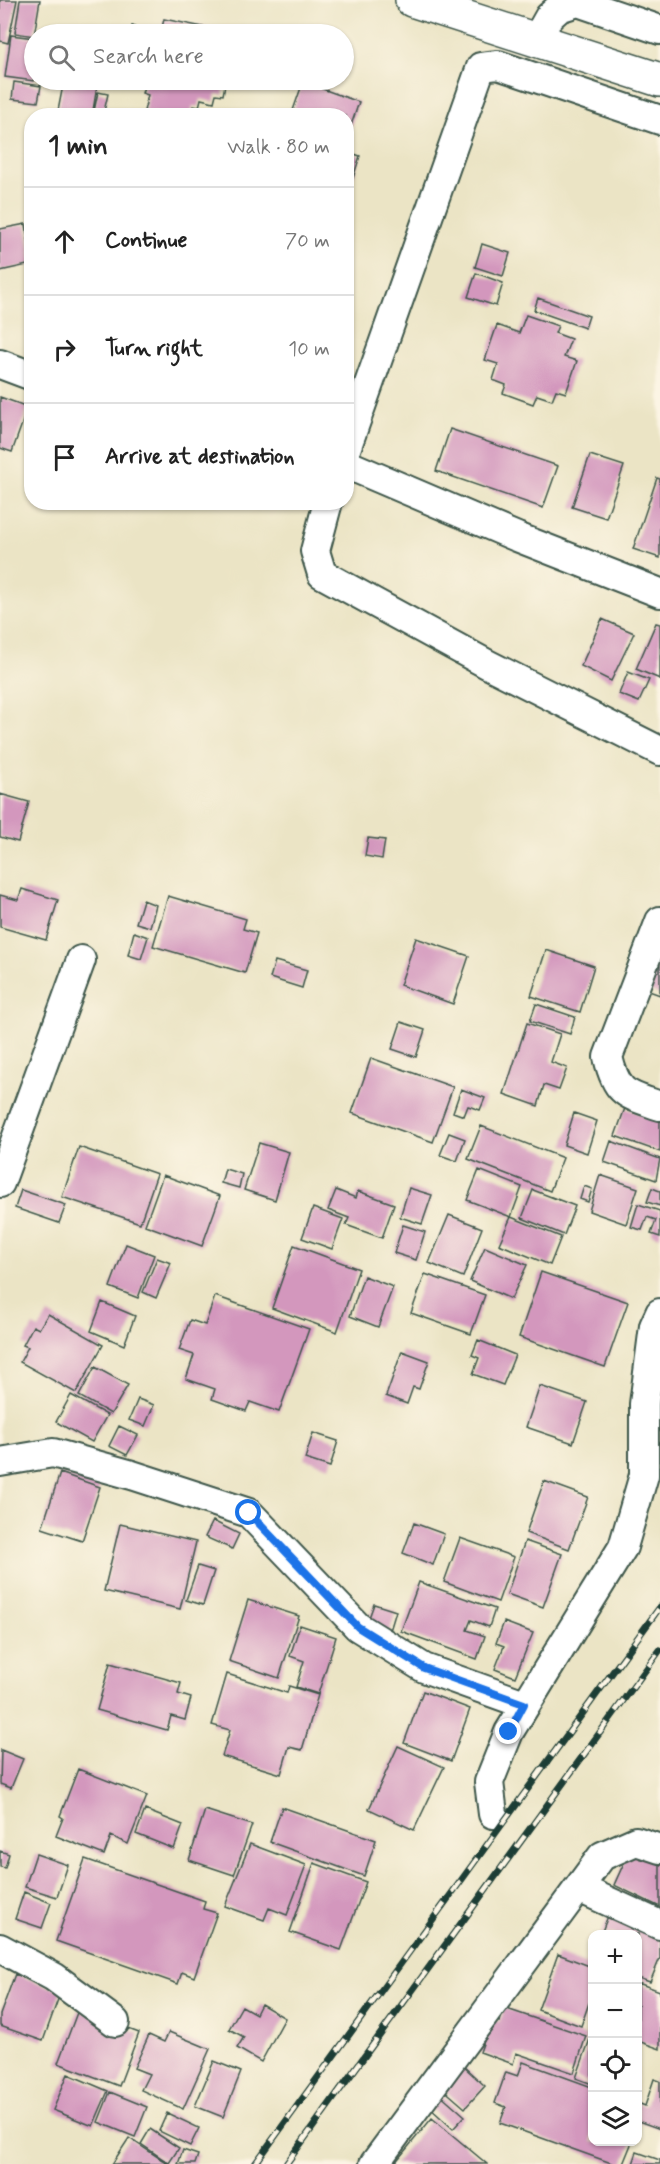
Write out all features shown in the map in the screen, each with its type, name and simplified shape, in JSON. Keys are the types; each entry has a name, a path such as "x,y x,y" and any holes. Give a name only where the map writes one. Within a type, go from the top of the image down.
{"street":[{"path":"536,40 549,17 559,8 578,2 660,30"},
{"path":"432,3 660,80"},
{"path":"354,404 481,67 498,65 660,120"},
{"path":"0,364 24,373"},
{"path":"354,467 517,537 660,593"},
{"path":"326,510 315,551 322,574 487,664 660,751"},
{"path":"660,921 608,1058 614,1081 628,1095 660,1106"},
{"path":"0,1183 81,960"},
{"path":"493,1814 489,1782 509,1732 524,1704 623,1546 644,1475 645,1404 654,1326 660,1313"},
{"path":"0,1462 53,1453 132,1475 249,1513 358,1627 424,1668 524,1704"},
{"path":"374,2164 603,1856 636,1841 660,1849"},
{"path":"579,1888 660,1925"},
{"path":"0,1948 54,1977 115,2022"}],"building":[{"path":"0,0 17,0 8,43 0,41"},
{"path":"20,0 40,0 36,24 24,24 24,34 15,33"},
{"path":"164,19 188,24 163,24"},
{"path":"11,35 24,37 24,80 5,77"},
{"path":"14,82 24,83 24,90 40,90 38,102 12,99"},
{"path":"62,90 96,90 93,108 59,108"},
{"path":"143,90 224,90 223,95 216,94 214,102 201,99 199,107 193,106 192,108 145,108 148,95 142,93"},
{"path":"300,90 325,90 359,102 354,117 354,108 294,108"},
{"path":"98,92 108,94 105,108 95,108"},
{"path":"354,154 360,156 354,175"},
{"path":"24,224 24,266 0,271 0,229"},
{"path":"482,244 510,253 503,276 475,267"},
{"path":"476,273 503,283 496,306 468,297"},
{"path":"538,298 589,316 585,328 534,310"},
{"path":"526,315 558,326 555,333 571,339 564,357 577,361 566,393 556,390 552,400 537,395 533,404 503,393 506,385 493,380 498,364 485,360 497,325 519,333"},
{"path":"0,397 24,406 24,418 12,452 0,448"},
{"path":"450,429 558,466 543,508 436,471"},
{"path":"590,455 624,466 606,518 572,507"},
{"path":"657,478 660,479 660,558 633,549"},
{"path":"602,619 634,633 611,681 581,666"},
{"path":"656,623 660,624 660,679 636,669"},
{"path":"628,672 649,680 639,702 619,694"},
{"path":"0,794 29,802 18,842 0,837"},
{"path":"368,838 385,840 382,859 365,856"},
{"path":"22,889 58,900 46,940 0,927 0,895 18,900"},
{"path":"168,896 246,919 243,929 257,933 245,973 153,946"},
{"path":"143,900 156,905 150,927 136,923"},
{"path":"134,932 148,937 141,959 128,955"},
{"path":"416,938 469,956 453,1004 400,985"},
{"path":"546,950 594,966 580,1012 531,996"},
{"path":"653,960 660,963 660,995 649,991"},
{"path":"275,961 307,970 302,988 270,978"},
{"path":"536,1004 575,1017 570,1034 530,1021"},
{"path":"401,1022 425,1030 416,1057 392,1049"},
{"path":"527,1023 560,1034 551,1062 567,1068 559,1090 544,1085 538,1106 504,1094"},
{"path":"371,1058 453,1087 433,1142 352,1113"},
{"path":"461,1089 485,1098 480,1110 468,1106 464,1116 453,1112"},
{"path":"625,1108 660,1121 660,1152 615,1136"},
{"path":"574,1113 597,1121 587,1153 564,1145"},
{"path":"481,1126 563,1158 550,1191 468,1159"},
{"path":"449,1133 465,1139 457,1161 440,1155"},
{"path":"611,1141 660,1159 656,1180 604,1162"},
{"path":"259,1143 289,1152 275,1200 244,1190"},
{"path":"79,1147 157,1174 140,1223 62,1197"},
{"path":"225,1169 242,1174 239,1188 221,1183"},
{"path":"479,1170 522,1187 511,1217 467,1200"},
{"path":"163,1175 220,1196 202,1246 145,1225"},
{"path":"600,1175 638,1188 626,1224 589,1211"},
{"path":"584,1186 592,1189 588,1202 580,1199"},
{"path":"409,1188 432,1195 422,1224 400,1217"},
{"path":"652,1188 660,1191 660,1206 647,1202"},
{"path":"21,1190 66,1205 59,1223 15,1208"},
{"path":"336,1190 356,1198 358,1191 394,1204 382,1238 346,1225 349,1218 328,1210"},
{"path":"533,1190 575,1206 564,1235 522,1218"},
{"path":"638,1204 660,1211 660,1237 651,1234 656,1220 647,1217 642,1230 631,1227"},
{"path":"313,1208 343,1219 332,1249 302,1238"},
{"path":"449,1215 482,1228 463,1277 429,1263"},
{"path":"511,1217 561,1237 550,1265 499,1244"},
{"path":"403,1225 425,1232 416,1260 394,1253"},
{"path":"126,1244 154,1255 138,1298 110,1287"},
{"path":"294,1245 359,1269 337,1332 272,1308"},
{"path":"485,1247 527,1265 511,1299 470,1281"},
{"path":"157,1258 171,1263 156,1298 143,1292"},
{"path":"541,1272 628,1302 605,1367 519,1337"},
{"path":"425,1274 485,1295 471,1334 411,1313"},
{"path":"364,1276 393,1287 378,1327 350,1316"},
{"path":"215,1296 309,1329 279,1412 250,1402 246,1411 212,1399 215,1389 186,1379 194,1355 179,1350 190,1320 205,1325"},
{"path":"102,1302 135,1316 124,1345 91,1331"},
{"path":"48,1314 103,1345 76,1393 20,1362 28,1347 23,1345 33,1326 39,1329"},
{"path":"478,1340 515,1355 503,1385 473,1374 479,1358 472,1355"},
{"path":"402,1351 429,1361 419,1389 413,1387 407,1404 386,1396"},
{"path":"95,1367 128,1385 111,1414 79,1396"},
{"path":"540,1386 587,1402 573,1443 526,1427"},
{"path":"71,1395 107,1415 92,1442 56,1422"},
{"path":"138,1399 154,1405 145,1426 129,1420"},
{"path":"119,1426 138,1435 127,1455 109,1446"},
{"path":"313,1433 338,1441 330,1467 305,1459"},
{"path":"60,1473 100,1487 82,1541 42,1528"},
{"path":"544,1481 588,1497 569,1549 526,1533"},
{"path":"213,1521 239,1534 232,1549 205,1537"},
{"path":"414,1523 444,1534 433,1565 403,1553"},
{"path":"120,1524 196,1542 180,1609 104,1591"},
{"path":"460,1538 514,1557 498,1602 444,1582"},
{"path":"525,1541 562,1554 543,1607 507,1594"},
{"path":"198,1566 214,1571 203,1605 186,1600"},
{"path":"419,1582 495,1609 489,1627 471,1620 467,1630 485,1636 477,1659 401,1631"},
{"path":"248,1600 299,1616 279,1678 229,1661"},
{"path":"374,1604 396,1611 389,1634 366,1626"},
{"path":"504,1622 533,1633 515,1677 495,1669 504,1646 496,1643"},
{"path":"300,1625 336,1637 318,1694 296,1687 304,1661 290,1656"},
{"path":"110,1663 181,1683 178,1694 191,1698 185,1720 171,1716 167,1730 97,1710"},
{"path":"227,1674 287,1693 289,1686 318,1695 302,1750 289,1747 281,1774 222,1756 230,1730 212,1725"},
{"path":"423,1691 470,1709 451,1761 404,1743"},
{"path":"398,1746 444,1767 414,1830 369,1809"},
{"path":"1,1750 23,1759 11,1788 0,1784"},
{"path":"78,1769 147,1796 128,1844 111,1836 104,1855 56,1836 63,1818 60,1816"},
{"path":"282,1807 376,1840 364,1876 270,1842"},
{"path":"145,1810 183,1825 174,1849 136,1834"},
{"path":"205,1810 252,1825 234,1875 189,1860"},
{"path":"633,1843 660,1856 660,1907 614,1885"},
{"path":"250,1844 306,1865 287,1915 269,1908 264,1920 225,1906"},
{"path":"0,1851 9,1854 5,1868 0,1867"},
{"path":"36,1854 68,1865 57,1897 25,1887"},
{"path":"85,1859 205,1901 203,1909 217,1913 194,1977 182,1972 178,1984 56,1941"},
{"path":"314,1863 366,1882 341,1950 290,1932"},
{"path":"24,1892 51,1903 42,1928 15,1919"},
{"path":"608,1916 660,1936 660,1958 650,1982 642,1979 642,1930 603,1930"},
{"path":"558,1954 588,1965 588,2006 581,2026 538,2010"},
{"path":"15,1974 61,1991 43,2041 0,2026 0,2015"},
{"path":"642,1984 660,1991 660,2049 642,2042"},
{"path":"261,2004 285,2018 261,2062 237,2048 244,2037 229,2029 242,2006 256,2014"},
{"path":"504,2008 586,2036 574,2073 516,2053 513,2064 480,2052 492,2019 500,2022"},
{"path":"78,2010 139,2033 119,2086 58,2063"},
{"path":"169,2032 210,2049 183,2109 141,2090 149,2074 134,2068 149,2035 164,2042"},
{"path":"588,2045 588,2082 576,2078"},
{"path":"214,2061 241,2072 223,2117 195,2106"},
{"path":"523,2062 588,2086 588,2146 630,2146 623,2164 614,2164 500,2123 506,2107 495,2103 506,2072 518,2076"},
{"path":"462,2065 485,2086 465,2108 442,2088"},
{"path":"68,2074 108,2091 93,2126 53,2110"},
{"path":"654,2079 660,2081 660,2129 642,2122 642,2105 645,2106"},
{"path":"110,2092 147,2107 135,2137 98,2122"},
{"path":"439,2093 465,2116 453,2129 428,2106"},
{"path":"167,2113 199,2128 190,2146 159,2131"},
{"path":"432,2118 487,2164 394,2164"},
{"path":"150,2129 179,2148 169,2163 141,2144"},
{"path":"129,2138 168,2164 112,2164"},
{"path":"183,2150 198,2155 195,2164 178,2164"},
{"path":"637,2152 660,2160 660,2164 633,2164"}],"railway":[{"path":"255,2164 660,1607"},
{"path":"286,2164 660,1650"}],"route":[{"path":"249,1513 358,1627 424,1668 524,1704 509,1732"}]}
